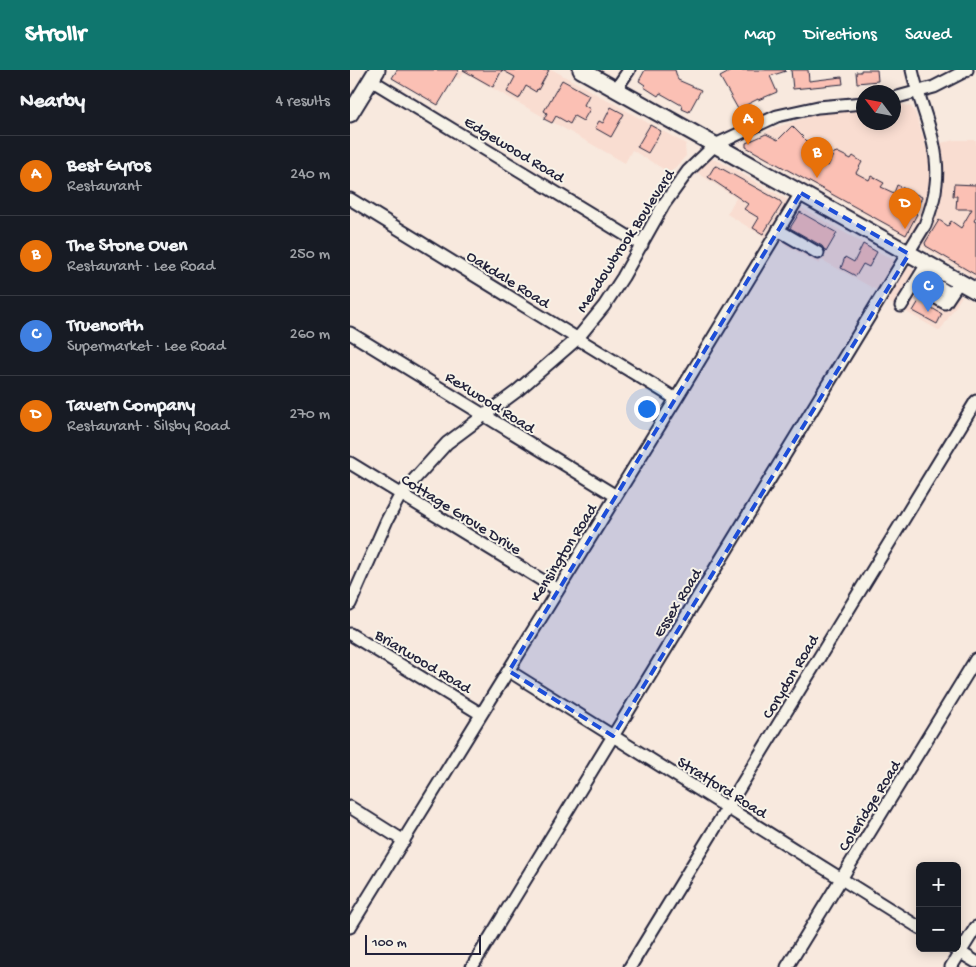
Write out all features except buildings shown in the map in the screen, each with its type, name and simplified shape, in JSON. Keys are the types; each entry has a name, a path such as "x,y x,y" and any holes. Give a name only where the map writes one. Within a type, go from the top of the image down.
{"main road":[{"path":"581,70 909,254 918,283 945,296 976,291"},
{"path":"350,114 374,75"}],"street":[{"path":"616,89 629,70"},
{"name":"Essex Road","path":"472,967 925,226 932,204 937,168 934,142 917,93 912,70"},
{"path":"901,96 934,87 967,70"},
{"name":"Edgewood Road","path":"374,75 642,245"},
{"name":"Meadowbrook Boulevard","path":"350,604 401,494 448,443 525,385 577,339 604,306 642,245 664,204 688,171 715,145 744,130 785,114 818,107 856,104"},
{"name":"Kensington Road","path":"350,928 801,193"},
{"name":"Oakdale Road","path":"350,199 676,399"},
{"path":"778,230 818,253"},
{"path":"897,274 918,283 901,306"},
{"name":"Rexwood Road","path":"350,333 616,496"},
{"name":"Corydon Road","path":"630,967 976,401"},
{"name":"Cottage Grove Drive","path":"350,463 558,590"},
{"name":"Briarwood Road","path":"350,634 482,714"},
{"name":"Coleridge Road","path":"787,967 976,659"},
{"name":"Stratford Road","path":"509,671 728,807 840,880 916,926"},
{"path":"350,807 404,841"},
{"path":"961,945 976,927"},
{"path":"951,967 956,952"},
{"path":"958,952 976,962"}],"highlighted area":[{"path":"801,193 909,254 613,736 509,671"}],"shaded area":[{"path":"443,70 553,70 686,144 686,156 670,173 632,150 625,163 464,72 459,79"},
{"path":"901,104 911,107 915,112 926,146 955,140 976,140 976,279 907,237 744,147 744,143 747,141 774,128 817,114 856,111 856,130 901,130"},
{"path":"709,158 721,162 877,251 962,296 940,331 878,296 880,292 822,260 819,264 777,240 774,243 727,214 736,198 695,171"}],"tunnel":[{"path":"922,289 936,298"},
{"path":"918,296 932,305"}],"place":[{"name":"Best Gyros","path":"748,145"},
{"name":"The Stone Oven","path":"817,178"},
{"name":"Tavern Company","path":"905,229"},
{"name":"Truenorth","path":"928,312"}]}
